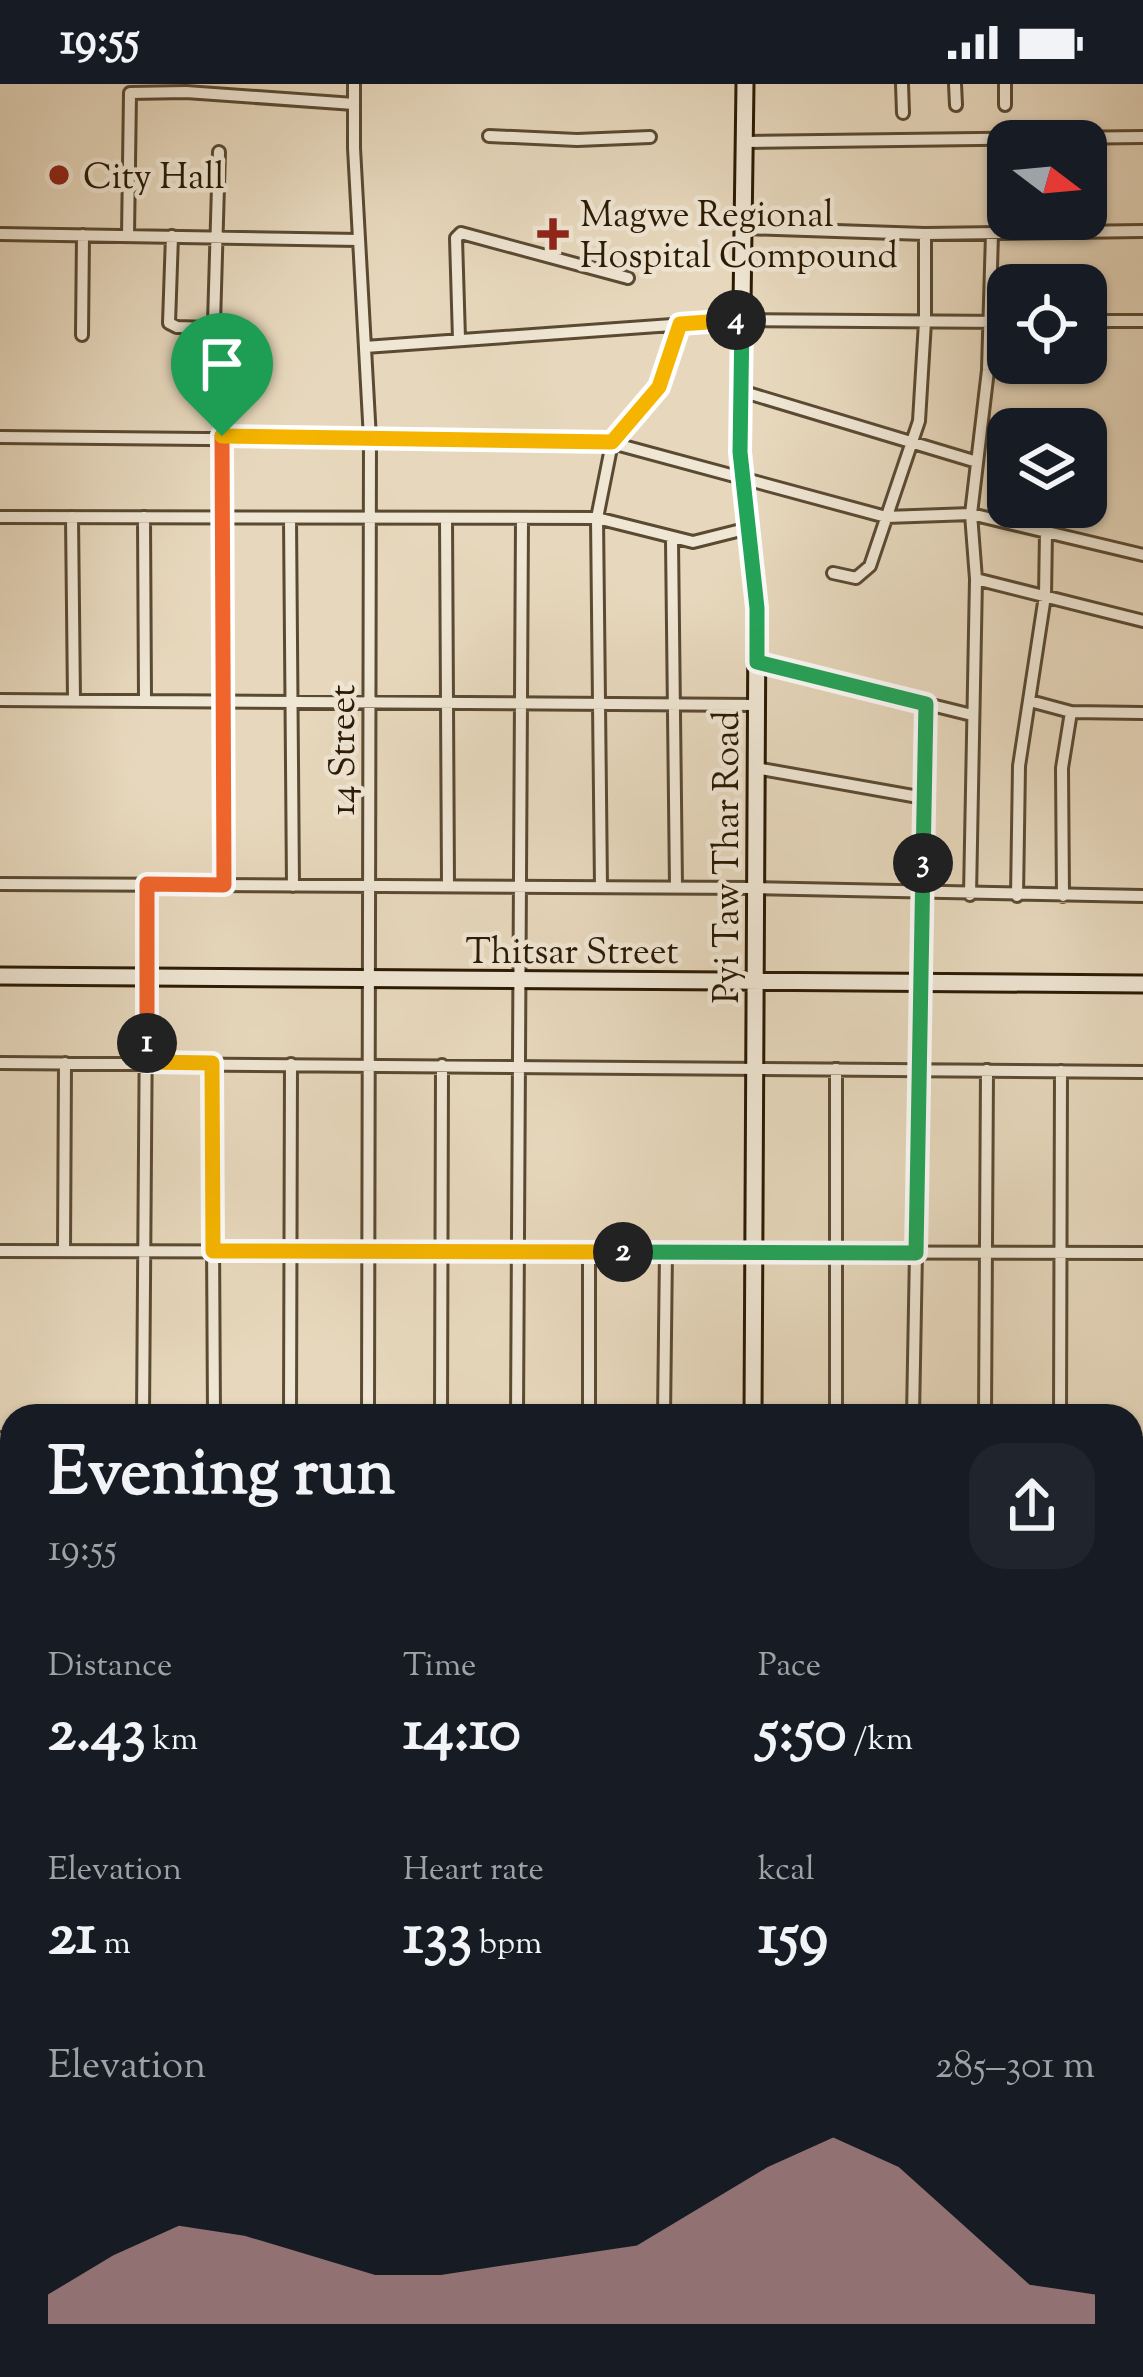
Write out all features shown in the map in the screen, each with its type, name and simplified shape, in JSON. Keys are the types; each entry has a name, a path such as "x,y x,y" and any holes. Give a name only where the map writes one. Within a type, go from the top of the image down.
{"street":[{"name":"14 Street","path":"355,84 370,439 368,1404"},
{"name":"Pyi Taw Thar Road","path":"745,84 741,478 757,608 753,1404"},
{"path":"902,84 903,113"},
{"path":"956,84 956,105"},
{"path":"1005,84 1005,105"},
{"path":"128,236 130,93 186,88 287,91 354,104"},
{"path":"489,136 650,137"},
{"path":"745,142 1143,137"},
{"path":"172,236 169,323 209,328 214,323 219,152"},
{"path":"744,228 987,234"},
{"path":"1107,232 1143,231"},
{"path":"459,339 456,238 461,233 628,278"},
{"path":"0,234 359,239"},
{"path":"833,573 862,576 870,566 919,421 926,322 925,234"},
{"path":"82,235 82,335"},
{"path":"365,346 742,320 987,322"},
{"path":"1107,321 1143,321"},
{"path":"601,887 597,518 612,442 659,387 680,324"},
{"path":"970,895 976,579 971,514 987,378"},
{"path":"741,391 977,462"},
{"path":"222,436 224,885"},
{"path":"0,437 612,442 886,517 971,514 1143,555"},
{"path":"0,517 597,518 693,542 748,528"},
{"path":"72,517 74,700"},
{"path":"145,518 145,700"},
{"path":"290,518 293,886"},
{"path":"446,518 448,886"},
{"path":"517,1404 522,519"},
{"path":"1018,896 1019,766 1045,596 1046,532"},
{"path":"672,540 676,887"},
{"path":"976,579 1143,621"},
{"path":"757,662 972,715"},
{"path":"0,700 756,705"},
{"path":"1030,701 1071,712 1143,712"},
{"path":"913,1404 926,704"},
{"path":"1063,896 1062,767 1071,712"},
{"path":"756,768 924,798"},
{"path":"0,884 676,887 1143,896"},
{"path":"143,1404 147,884"},
{"name":"Thitsar Street","path":"0,976 1143,984"},
{"path":"0,1063 1143,1072"},
{"path":"64,1251 65,1063"},
{"path":"212,1063 214,1404"},
{"path":"290,1404 291,1064"},
{"path":"441,1404 442,1065"},
{"path":"836,1069 836,1404"},
{"path":"985,1404 987,1070"},
{"path":"1060,1404 1061,1071"},
{"path":"0,1251 1143,1253"},
{"path":"589,1252 589,1404"},
{"path":"664,1404 667,1252"}],"place":[{"name":"City Hall","path":"59,175"},
{"name":"Magwe Regional Hospital Compound","path":"553,234"}],"route":[{"path":"742,320 741,478 757,608 757,662 926,704 916,1253 213,1251 212,1063 146,1062 147,884 224,885 222,436 612,442 659,387 680,324 742,320"}]}
